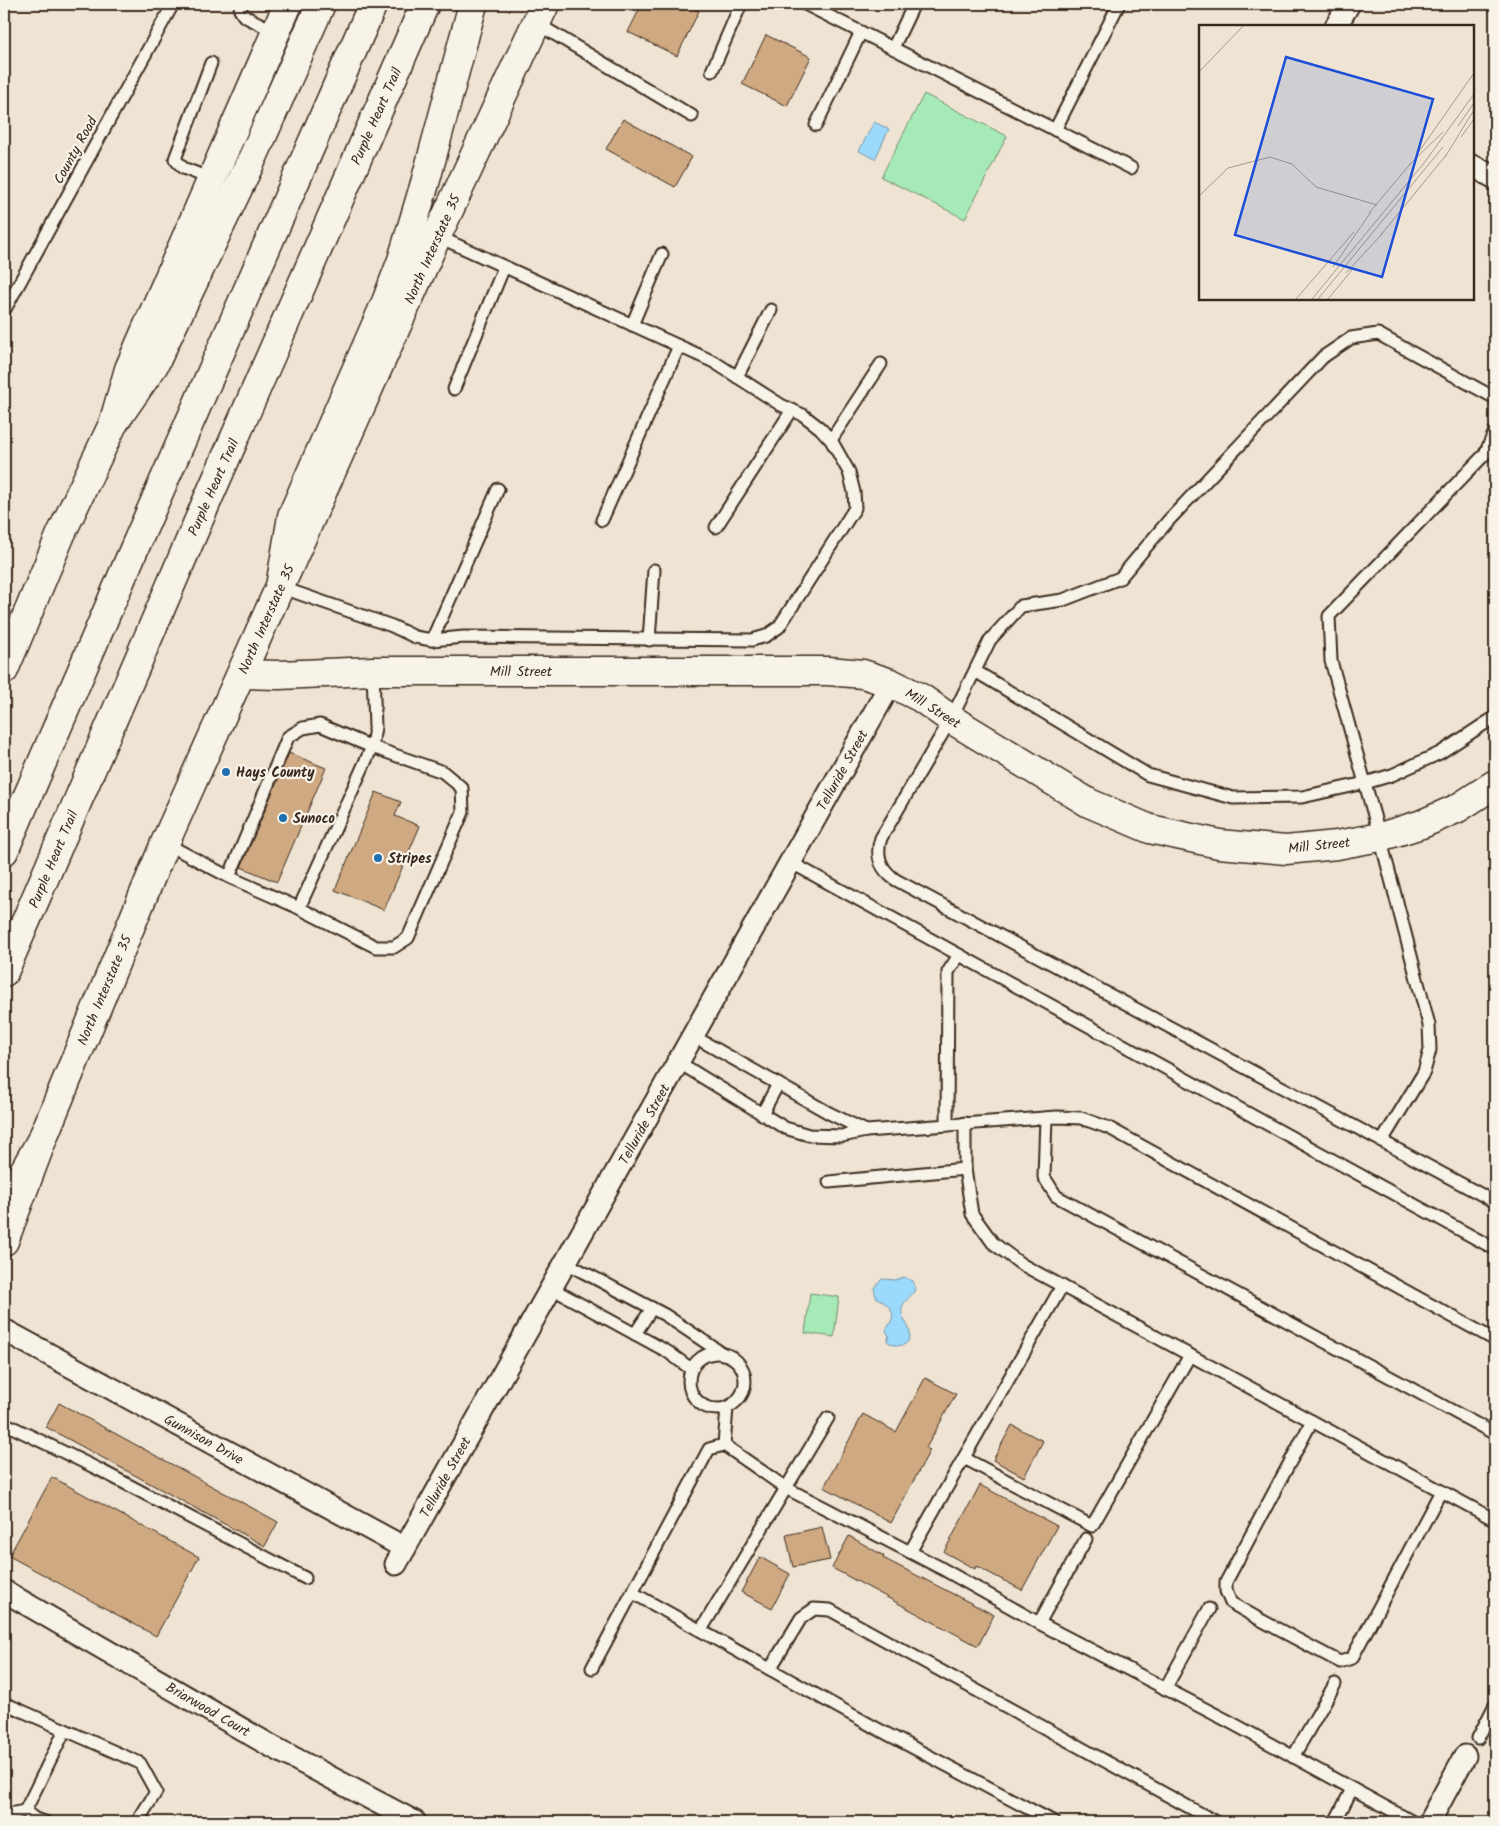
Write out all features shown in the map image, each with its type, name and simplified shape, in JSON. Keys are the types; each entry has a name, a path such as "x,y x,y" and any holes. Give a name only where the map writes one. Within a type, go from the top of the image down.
{"main road":[{"path":"113,424 129,369 276,32 286,4"},
{"path":"4,670 61,534 113,424 158,356 254,155 321,4"},
{"path":"4,851 373,4"},
{"name":"Purple Heart Trail","path":"4,972 215,483 426,4"},
{"path":"280,586 292,516 386,302 402,260 425,183 473,4"},
{"name":"North Interstate 35","path":"4,1242 44,1135 165,843 437,236 541,13"},
{"name":"Mill Street","path":"242,674 373,671 828,672 863,674 891,683 921,698 951,719 1089,803 1150,829 1219,844 1286,850 1380,838 1422,824 1458,808 1495,784"},
{"path":"4,1207 44,1135"}],"street":[{"path":"1337,25 1349,4"},
{"path":"1474,166 1494,176"},
{"name":"Telluride Street","path":"401,1556 891,683"},
{"name":"Gunnison Drive","path":"4,1330 401,1556"},
{"name":"Briarwood Court","path":"4,1591 271,1746 415,1822"},
{"path":"1429,1822 1465,1756"}],"lane":[{"name":"County Road","path":"4,312 173,4"},
{"path":"242,4 240,10 244,16 276,32"},
{"path":"712,72 741,4"},
{"path":"805,4 1131,168"},
{"path":"893,48 914,4"},
{"path":"1055,130 1119,4"},
{"path":"541,13 692,116"},
{"path":"816,125 861,32"},
{"path":"211,179 183,168 175,159 212,63"},
{"path":"280,586 392,626 414,637 432,640 464,637 752,640 766,636 779,627 855,508 854,492 849,472 831,440 820,428 803,415 714,362 437,236"},
{"path":"632,325 662,254"},
{"path":"454,389 504,267"},
{"path":"737,376 771,310"},
{"path":"1495,398 1378,334 1351,338 1323,357 1168,521 1120,578 1063,600 1022,606 990,640 951,719 881,838 878,847 881,865 889,875 1495,1202"},
{"path":"602,520 679,346"},
{"path":"831,440 881,364"},
{"path":"716,526 792,410"},
{"path":"1382,1141 1424,1072 1430,1050 1429,1025 1331,661 1329,616 1485,454 1495,431"},
{"path":"432,640 498,489"},
{"path":"650,640 654,570"},
{"path":"299,908 372,747 375,727 373,671"},
{"path":"975,671 1148,776 1233,798 1302,797 1365,783 1392,774 1440,753 1495,717"},
{"path":"165,843 229,877 299,908 376,947 394,946 408,938 463,812 462,788 443,772 372,747 320,725 303,728 288,737 229,877"},
{"path":"790,862 1495,1249"},
{"path":"947,1125 948,972 959,955"},
{"path":"693,1036 829,1113 866,1130"},
{"path":"678,1062 785,1128 809,1135 842,1136 866,1130 1046,1118 1081,1118 1109,1128 1495,1340"},
{"path":"762,1114 778,1084"},
{"path":"1046,1118 1044,1177 1056,1196 1495,1434"},
{"path":"965,1124 965,1169 972,1214 993,1243 1021,1264 1495,1520"},
{"path":"828,1182 965,1169"},
{"path":"566,1263 652,1308 723,1354 733,1358 740,1365 744,1374 745,1384 739,1398 727,1408 716,1410 705,1407 696,1401 690,1391 688,1380 696,1362 704,1356 713,1353 723,1354"},
{"path":"910,1552 1062,1286"},
{"path":"551,1288 668,1352 691,1370"},
{"path":"635,1334 652,1308"},
{"path":"964,1458 1092,1526 1190,1355"},
{"path":"724,1445 727,1408"},
{"path":"701,1630 828,1418"},
{"path":"1312,1421 1226,1582 1226,1591 1231,1603 1259,1619 1340,1662 1352,1658 1441,1491"},
{"path":"4,1424 98,1469 305,1578"},
{"path":"592,1668 709,1449 724,1445 786,1488 910,1552 1039,1623 1413,1822"},
{"path":"1039,1623 1086,1539"},
{"path":"633,1593 874,1727 1054,1822"},
{"path":"1165,1689 1209,1609"},
{"path":"770,1669 801,1618 814,1610 830,1610 1216,1822"},
{"path":"1293,1757 1336,1684"},
{"path":"4,1703 140,1763 156,1792 138,1822"},
{"path":"1478,1738 1495,1705"},
{"path":"25,1811 65,1730"},
{"path":"1334,1822 1352,1789"},
{"path":"4,1814 25,1811 35,1819 45,1822"}],"green space":[{"path":"924,94 1007,136 965,219 881,177"},
{"path":"810,1293 839,1297 834,1337 805,1333"}],"water":[{"path":"874,122 889,129 875,159 859,151"},
{"path":"904,1277 913,1281 915,1289 902,1308 902,1316 910,1330 909,1339 905,1344 898,1346 887,1341 889,1336 886,1330 893,1314 886,1304 876,1297 874,1288 882,1279 895,1280"}],"building":[{"path":"642,4 685,4 699,11 677,56 628,32"},
{"path":"766,35 811,57 787,106 742,84"},
{"path":"623,119 692,157 675,187 606,149"},
{"name":"Sunoco","path":"289,753 326,768 277,882 241,867"},
{"name":"Stripes","path":"376,792 401,802 395,816 420,826 384,910 335,890"},
{"path":"925,1378 956,1394 926,1448 930,1450 891,1523 824,1487 863,1414 896,1432"},
{"path":"59,1403 278,1522 265,1546 46,1427"},
{"path":"1012,1425 1043,1441 1024,1477 993,1460"},
{"path":"52,1477 199,1557 156,1636 9,1556"},
{"path":"980,1485 1057,1526 1022,1590 976,1566 975,1569 944,1552"},
{"path":"822,1527 830,1560 793,1567 786,1535"},
{"path":"849,1536 884,1556 883,1558 994,1615 978,1646 832,1568"},
{"path":"760,1557 790,1574 772,1608 741,1592"}],"place":[{"name":"Hays County","path":"226,772"},
{"name":"Sunoco","path":"283,818"},
{"name":"Stripes","path":"378,858"}]}
